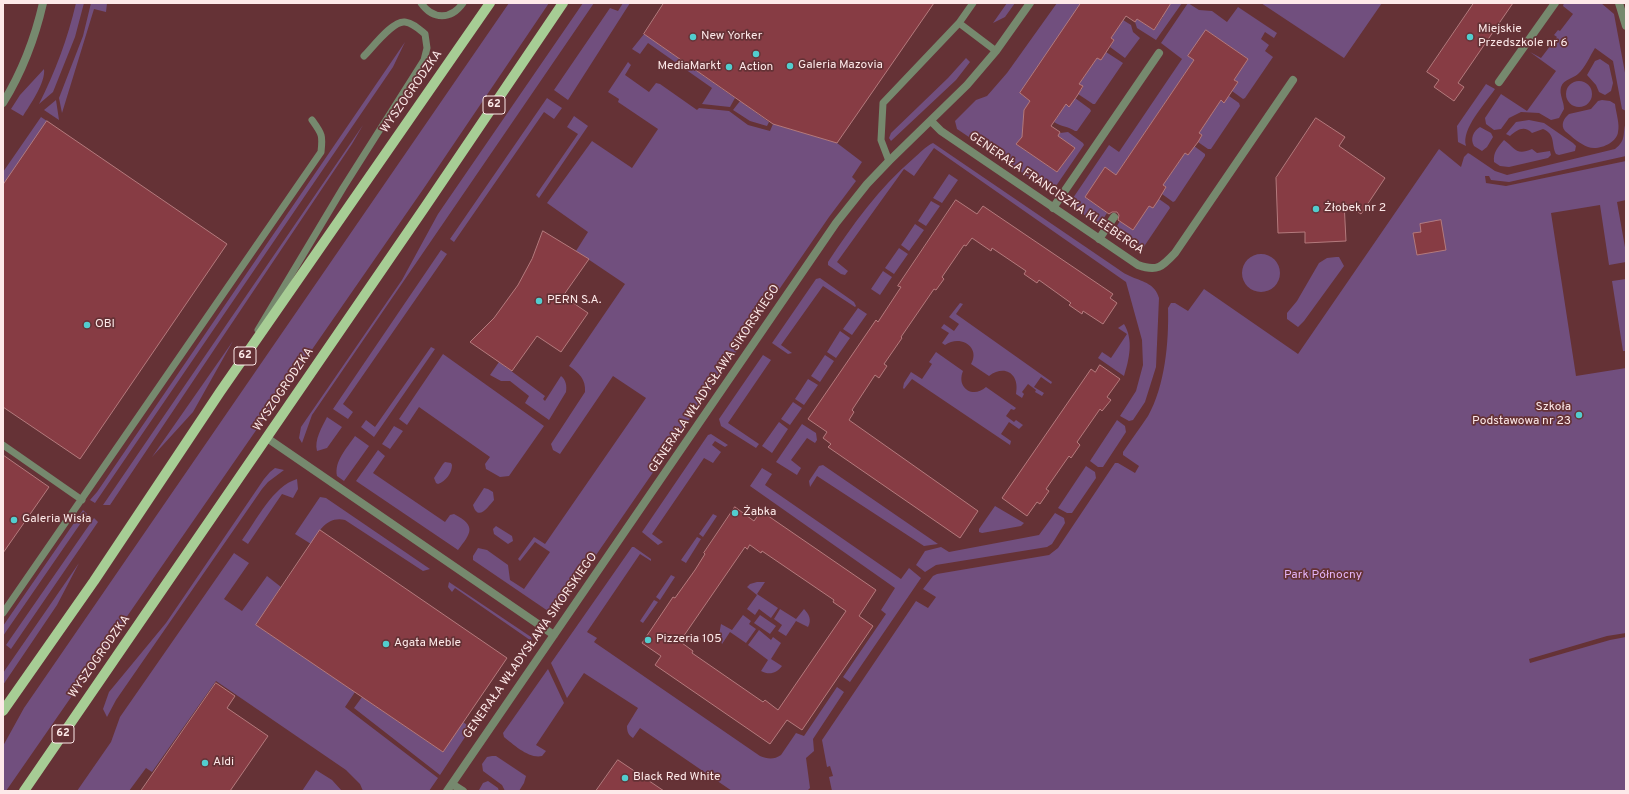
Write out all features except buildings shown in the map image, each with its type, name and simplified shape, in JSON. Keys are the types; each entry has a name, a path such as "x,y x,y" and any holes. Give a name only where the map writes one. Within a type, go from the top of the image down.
{"main road":[{"name":"WYSZOGRODZKA","path":"3,711 94,581 220,392 490,3"},
{"name":"WYSZOGRODZKA","path":"24,791 267,438 563,3"}],"street":[{"path":"3,103 34,38 43,3"},
{"name":"GENERAŁA WŁADYSŁAWA SIKORSKIEGO","path":"446,791 836,223 889,160 967,85 996,51 1030,3"},
{"path":"1499,82 1554,3"},
{"path":"1619,3 1626,24"},
{"path":"1053,208 1159,53"},
{"name":"GENERAŁA FRANCISZKA KLEEBERGA","path":"931,121 941,131 1138,265 1154,269 1164,265 1175,253 1293,80"},
{"path":"1099,239 1114,217"},
{"path":"267,438 554,635"},
{"path":"452,784 463,791"}],"lane":[{"path":"421,3 430,12 443,16 455,12 463,3"},
{"path":"889,160 881,140 883,102 959,23 973,3"},
{"path":"220,392 343,188 424,60 427,48 425,34 412,24 399,22 388,30 364,56"},
{"path":"959,23 996,51"},
{"path":"3,613 321,152 323,139 320,131 312,120"},
{"path":"3,445 82,500"}],"green space":[{"path":"76,3 84,3 75,37 53,92 39,104 60,55"},
{"path":"91,3 107,3 106,12 94,9 62,113 59,98 83,36"},
{"path":"509,3 549,3 424,188 6,791 3,791 3,746 24,708"},
{"path":"583,3 594,3 312,415 302,443 299,438 301,427 402,280 438,214"},
{"path":"623,3 630,3 568,100 554,90 610,8 618,11"},
{"path":"1007,3 1015,3 1005,17 993,23"},
{"path":"1057,3 1081,3 1021,91 1021,94 1030,101 1024,110 1022,137 1016,144 1057,172 1075,148 1058,136 1060,133 1068,132 1084,145 1056,186 1045,188 957,129 955,121 976,100 987,96 1007,73"},
{"path":"1168,3 1182,3 1156,40 1137,28 1135,22 1137,19 1154,30 1163,17 1162,16"},
{"path":"1188,3 1199,10 1212,11 1227,22 1238,7 1277,33 1274,38 1265,32 1261,39 1269,45 1265,51 1273,57 1243,99 1232,91 1238,82 1234,80 1248,59 1206,30 1188,56 1194,60 1116,175 1105,167 1085,197 1107,213 1100,224 1098,224 1074,208 1073,198 1109,145 1119,152 1182,59 1161,43"},
{"path":"1261,3 1382,3 1344,58"},
{"path":"1564,3 1601,3 1614,14 1626,78 1626,111 1622,109 1613,61 1595,48 1581,71 1576,76 1562,84 1561,93 1564,109 1559,118 1551,120 1539,113 1521,112 1509,118 1501,129 1494,130 1486,124 1485,118 1501,94 1527,111 1556,71 1530,52 1541,58 1557,37 1554,35 1558,30 1560,31 1573,14 1563,6"},
{"path":"1123,20 1131,25 1133,32 1140,38 1125,58 1110,47 1114,40 1111,38"},
{"path":"644,34 735,98 730,107 702,104 712,88 648,43 640,54 632,49"},
{"path":"405,42 393,67 95,503 90,500 97,492"},
{"path":"1106,52 1123,63 1095,104 1093,104 1078,94 1083,87 1079,84 1097,58 1101,60"},
{"path":"966,58 970,62 956,80 891,141 889,138 891,133 948,78"},
{"path":"1600,59 1609,65 1613,83 1611,91 1605,95 1599,92 1596,85 1587,75 1595,61"},
{"path":"628,62 631,65 625,75 649,92 656,83 660,84 697,110 699,108 729,111 748,125 770,131 773,124 837,143 862,162 852,177 856,181 829,217 563,603 558,600 551,610 548,611 473,560 473,556 478,548 487,550 508,565 510,580 524,589 550,552 535,542 520,561 518,559 534,537 545,544 646,398 613,376 560,454 553,450 551,444 585,392 583,380 576,371 569,366 625,284 576,251 588,232 547,203 592,141 632,168 658,129 618,102 619,99 608,92"},
{"path":"44,69 43,80 40,87 23,116 11,109 20,95"},
{"path":"1579,81 1588,85 1592,94 1588,103 1579,107 1570,103 1566,94 1570,85"},
{"path":"1486,84 1495,89 1470,124 1465,139 1466,146 1458,142 1457,126"},
{"path":"1229,96 1239,103 1240,106 1211,149 1208,149 1198,142 1202,135 1199,133 1221,100 1224,102"},
{"path":"547,98 562,108 554,119 544,112 454,242 450,239"},
{"path":"1075,98 1091,111 1077,131 1054,122 1066,104 1069,107"},
{"path":"56,100 59,120 44,110"},
{"path":"740,101 769,122 767,126 750,121 733,110"},
{"path":"1598,101 1610,101 1615,104 1619,126 1617,136 1611,143 1602,147 1588,147 1565,131 1563,122 1569,114 1591,109"},
{"path":"574,116 588,126 539,198 536,195 578,134 567,127"},
{"path":"41,117 47,121 3,185 3,172"},
{"path":"1529,120 1544,123 1573,143 1576,146 1575,151 1559,155 1556,154 1552,137 1543,129 1532,133 1526,129 1521,129 1510,136 1506,134 1516,122"},
{"name":"Park Północny","path":"1626,122 1626,156 1509,182 1491,180 1489,176 1485,176 1486,183 1506,186 1626,161 1626,200 1617,202 1626,253 1626,262 1609,265 1600,205 1551,213 1576,376 1626,368 1626,633 1607,636 1529,659 1530,663 1610,640 1626,637 1626,791 832,791 829,777 833,776 830,766 827,767 822,740 916,601 928,608 936,597 923,589 933,576 937,574 1049,555 1058,548 1115,463 1118,463 1135,473 1139,466 1123,455 1123,452 1148,416 1154,404 1165,364 1168,335 1168,308 1171,303 1175,303 1188,311 1204,289 1298,354 1439,149 1461,167 1464,157 1468,153 1495,171 1507,175 1615,149 1619,146 1623,139"},
{"path":"363,125 352,144 110,505 103,505"},
{"path":"1480,127 1491,133 1493,137 1487,147 1482,151 1474,146 1472,141 1474,133"},
{"path":"1504,140 1516,150 1522,152 1532,149 1537,153 1550,151 1551,155 1548,158 1509,167 1500,166 1494,162 1494,155"},
{"path":"933,143 1121,271 1145,282 1155,290 1159,298 1156,367 1145,402 1133,420 1129,421 1120,416 1136,391 1143,365 1142,340 1126,282 934,148 914,176 904,169 837,262 848,271 845,275 828,265 828,262 847,234 878,194 901,170 925,148"},
{"path":"1194,146 1205,154 1205,156 1173,202 1162,194 1166,187 1163,185 1185,153 1188,155"},
{"path":"949,174 958,180 942,203 933,198"},
{"path":"1159,199 1170,208 1143,248 1136,249 1112,234 1120,221 1133,230 1149,206"},
{"path":"931,201 940,206 926,226 918,221"},
{"path":"915,224 924,230 909,251 901,245"},
{"path":"899,248 908,254 894,274 885,268"},
{"path":"441,250 447,254 343,404 353,412 348,419 333,409"},
{"path":"1257,254 1265,254 1275,259 1279,266 1279,280 1275,287 1265,292 1257,292 1247,287 1245,284 1242,277 1242,269 1247,259 1250,257"},
{"path":"1339,257 1344,266 1298,327 1287,319 1287,313 1297,301 1319,263 1327,258"},
{"path":"883,271 892,277 880,295 871,289"},
{"path":"820,278 854,302 856,306 855,307 823,286 781,345 792,353 788,354 772,343 816,279"},
{"path":"1626,279 1626,351 1623,351 1612,281"},
{"path":"960,303 963,304 956,314 1052,382 1051,384 1041,377 1034,387 1044,393 1042,396 1035,392 1036,390 1028,384 1022,392 1024,394 1022,398 1016,394 1016,381 1010,373 1001,371 989,376 971,364 973,352 967,344 957,341 945,345 942,343 949,333 941,328 944,324 954,331 959,324 949,317"},
{"path":"858,308 867,314 852,335 843,329"},
{"path":"1124,324 1129,337 1130,350 1124,376 1098,358 1102,352 1111,358 1127,334 1118,328"},
{"path":"840,331 850,338 836,358 827,352"},
{"path":"233,341 193,412 152,457"},
{"path":"431,347 435,349 374,437 361,427 366,420 375,427"},
{"path":"936,352 963,371 961,377 962,382 967,390 976,392 986,387 1016,408 1014,410 1011,409 1006,416 1014,422 1016,420 1023,425 1019,429 1009,422 1001,434 1011,441 1010,445 912,379 904,389 903,388 904,383 911,372 922,379 932,364 929,362"},
{"path":"443,354 544,426 509,476 500,477 486,469 485,464 490,457 419,407 407,425 399,419"},
{"path":"763,355 771,360 728,423 759,444 756,448 721,426 719,419"},
{"path":"825,355 834,361 820,382 811,376"},
{"path":"499,362 545,396 543,399 545,401 561,376 564,379 566,383 566,392 549,420 525,403 529,396 510,381 501,381 490,375"},
{"path":"808,379 818,385 804,405 795,399"},
{"path":"793,402 802,408 790,425 781,419"},
{"path":"327,417 342,427 327,448 317,451 316,447 318,438"},
{"path":"1117,420 1125,426 1126,432 1103,467 1098,467 1090,461"},
{"path":"779,422 788,429 772,453 762,446"},
{"path":"802,424 816,433 817,440 815,443 807,438 791,460 801,468 797,475 776,462"},
{"path":"394,426 403,431 390,449 382,444"},
{"path":"711,434 728,445 725,447 715,441 712,445 721,452 713,463 704,458 652,534 663,542 658,545 642,532 708,435"},
{"path":"355,436 369,446 344,481 337,476 337,465"},
{"path":"378,450 385,456 373,473 445,522 450,515 454,514 466,522 470,530 469,534 458,550 356,481"},
{"path":"445,462 451,463 451,471 446,479 438,484 434,478"},
{"path":"823,465 938,544 924,546 817,476 810,487 809,481 819,466"},
{"path":"1086,466 1095,472 1096,478 1072,513 1067,513 1058,508"},
{"path":"275,468 284,470 268,482 262,489 116,700 107,717 103,709 109,692 166,623 264,479"},
{"path":"762,468 772,474 765,485 901,579 909,568 921,578 850,682 843,677 886,614 881,610 895,588 750,486"},
{"path":"297,479 298,489 293,498 282,494 248,544 242,540 273,496 288,483"},
{"path":"484,488 493,492 494,500 483,512 480,513 475,510 473,505"},
{"path":"320,497 326,498 430,569 423,571 345,520 339,519 328,522 311,544 295,534"},
{"path":"995,506 1024,523 1021,526 982,533 979,532 979,529"},
{"path":"83,510 87,514 3,636 3,626"},
{"path":"1055,513 1064,518 1065,523 1052,544 1047,547 936,565 925,572 916,565 925,551 941,547 949,552 1039,535"},
{"path":"713,514 717,516 703,537 699,534"},
{"path":"94,518 98,522 11,649 6,645"},
{"path":"496,526 512,536 513,541 508,544 494,534 493,529"},
{"path":"697,537 701,539 686,563 681,560"},
{"path":"632,547 651,559 651,561 640,554 587,632 597,638 594,642 760,756 765,758 776,758 781,755 796,733 804,736 837,687 844,692 813,739 814,751 806,758 810,788 807,791 732,791 640,728 633,738 631,737 628,733 627,726 638,708 584,673 567,698 551,663"},
{"path":"234,553 249,563 224,599 242,611 267,576 281,587 256,625 355,692 345,707 438,778 429,791 363,791 360,784 346,770 216,681 152,772 146,768 129,791 77,791 111,742 120,717"},
{"path":"79,563 57,605 3,685 3,673"},
{"path":"671,575 675,577 660,600 656,597"},
{"path":"449,582 531,637 532,641 518,664 515,664 515,662 530,640 455,588 452,592 448,587"},
{"path":"765,582 757,594 778,608 771,618 759,609 755,615 747,609 757,595 747,587 750,584"},
{"path":"654,600 658,602 643,623 640,621"},
{"path":"780,609 796,619 804,609 809,617 810,622 808,627 796,621 786,636 778,631 782,625 774,619"},
{"path":"743,615 751,621 749,624 756,629 746,643 730,632 722,644 719,635 721,624 732,630"},
{"path":"760,615 776,626 770,634 754,623"},
{"path":"759,630 771,640 773,637 781,643 771,659 782,666 775,672 767,673 761,671 768,660 748,645"},
{"path":"548,669 564,703 536,745 546,751 542,756 537,756 527,753 517,747 504,737 503,733"},
{"path":"362,697 443,752 463,722 471,728 440,775 354,708"},
{"path":"496,756 526,776 519,791 505,791 502,785 483,771 482,764 487,757"},
{"path":"316,770 332,780 342,791 302,791"},
{"path":"488,781 498,788 499,791 479,790 483,783"}],"place":[{"name":"New Yorker","path":"693,37"},
{"name":"Miejskie Przedszkole nr 6","path":"1470,37"},
{"name":"Action","path":"756,54"},
{"name":"Galeria Mazovia","path":"790,66"},
{"name":"MediaMarkt","path":"729,67"},
{"name":"Żłobek nr 2","path":"1316,209"},
{"name":"PERN S.A.","path":"539,301"},
{"name":"OBI","path":"87,325"},
{"name":"Szkoła Podstawowa nr 23","path":"1579,415"},
{"name":"Żabka","path":"735,513"},
{"name":"Galeria Wisła","path":"14,520"},
{"name":"Pizzeria 105","path":"648,640"},
{"name":"Agata Meble","path":"386,644"},
{"name":"Aldi","path":"205,763"},
{"name":"Black Red White","path":"625,778"}]}
